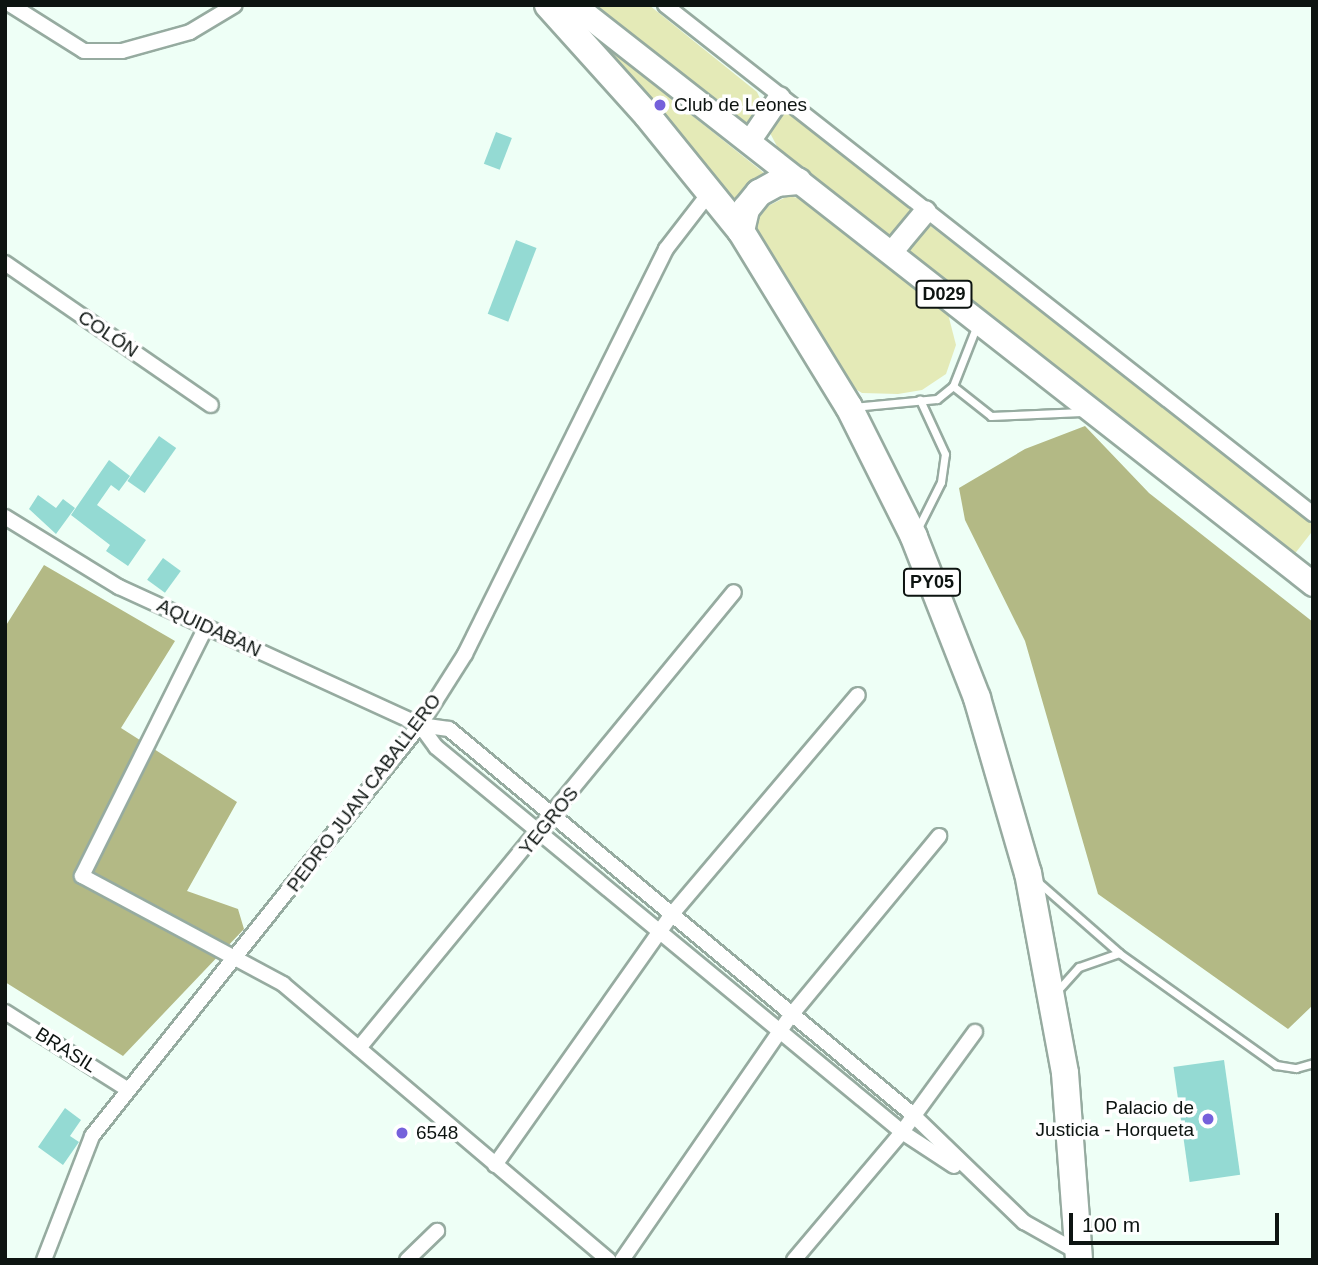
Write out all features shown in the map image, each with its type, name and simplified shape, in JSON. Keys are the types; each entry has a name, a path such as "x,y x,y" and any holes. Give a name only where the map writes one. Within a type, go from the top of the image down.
{"highway":[{"name":"PY05","path":"548,5 741,231 849,407 914,537 977,698 1028,873 1055,1008 1073,1153 1079,1256"},
{"path":"741,231 746,209 759,193 777,183 798,181"}],"main road":[{"name":"D029","path":"574,5 1313,584"},
{"path":"749,141 779,97"},
{"path":"891,252 925,211"}],"street":[{"path":"10,5 84,51 122,51 190,32 235,5"},
{"path":"665,5 1313,514"},
{"name":"PEDRO JUAN CABALLERO","path":"44,1260 92,1136 127,1088 236,959 420,724 465,654 666,249 710,192"},
{"name":"COLÓN","path":"5,263 211,405"},
{"name":"AQUIDABAN","path":"5,517 119,587 420,724 449,729 912,1114 976,1181"},
{"name":"YEGROS","path":"359,1048 554,816 734,592"},
{"path":"206,627 82,876 283,984 609,1260"},
{"path":"495,1165 672,914 858,695"},
{"path":"420,724 436,747 902,1132 976,1181 1024,1222 1079,1256"},
{"path":"622,1260 792,1014 939,836"},
{"name":"BRASIL","path":"5,1012 127,1088"},
{"path":"794,1260 902,1132 912,1114 975,1032"},
{"path":"407,1260 437,1231"}],"lane":[{"path":"849,407 937,399 953,386 978,321"},
{"path":"953,386 991,416 1093,411"},
{"path":"914,537 941,482 945,454 920,400"},
{"path":"1028,873 1119,953 1276,1065 1313,1070"},
{"path":"1055,1008 1058,986 1079,967 1119,953"},
{"path":"1296,1068 1313,1063"}],"green space":[{"path":"591,5 649,5 757,92 764,107 747,127"},
{"path":"610,50 769,179 734,209 605,53"},
{"path":"782,111 790,111 909,203 911,212 893,235 886,236 780,152 769,131 772,120"},
{"path":"788,196 798,198 948,314 956,345 946,374 922,390 898,394 862,393 850,386 752,232 762,209"},
{"path":"928,224 1313,525 1313,530 1295,554 907,251"},
{"path":"1085,426 1149,493 1313,622 1313,1005 1288,1029 1098,894 1025,641 965,520 959,488 1025,449"},
{"path":"44,565 175,641 121,728 237,802 187,891 238,909 244,929 123,1056 5,982 5,627"}],"building":[{"path":"496,132 512,138 500,170 484,164"},
{"path":"516,240 537,248 508,322 488,314"},
{"path":"159,436 176,448 145,493 127,481"},
{"path":"109,460 130,476 119,491 111,485 97,505 146,540 128,566 106,551 110,545 71,515"},
{"path":"38,495 56,508 63,499 75,508 56,534 29,509"},
{"path":"163,558 181,571 165,593 147,580"},
{"name":"Palacio de Justicia - Horqueta","path":"1224,1060 1240,1175 1190,1182 1173,1067"},
{"path":"65,1108 81,1120 70,1136 79,1142 63,1165 38,1147"}],"place":[{"name":"Club de Leones","path":"660,105"},
{"name":"Palacio de Justicia - Horqueta","path":"1208,1119"},
{"name":"6548","path":"402,1133"}]}
